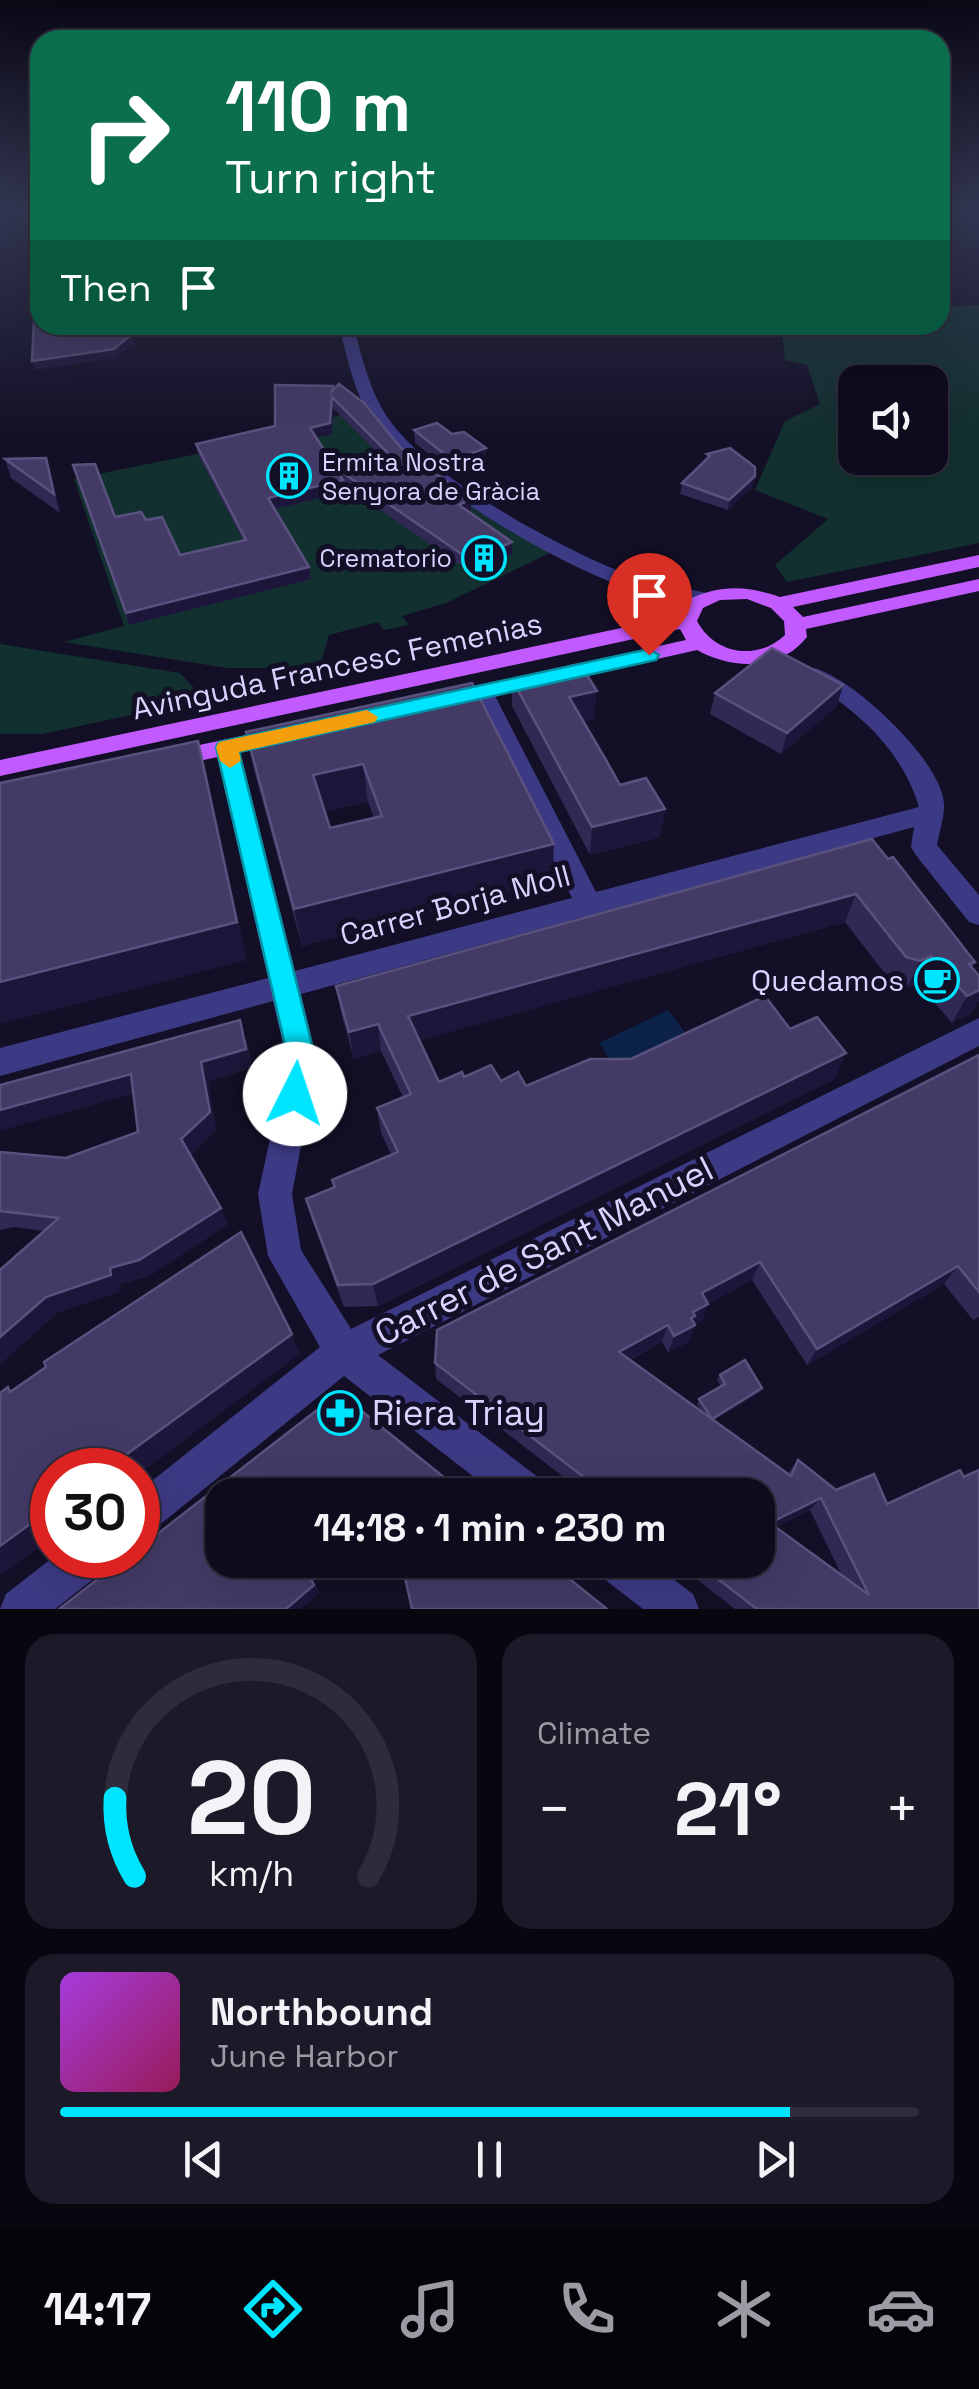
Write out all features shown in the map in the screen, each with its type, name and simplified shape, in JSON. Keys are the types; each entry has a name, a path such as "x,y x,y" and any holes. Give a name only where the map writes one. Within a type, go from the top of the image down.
{"main road":[{"path":"778,604 979,561"},
{"path":"796,624 979,585"},
{"path":"749,593 778,604 796,624 796,637 788,648 772,655 743,658 702,643 687,621 694,604 717,594 749,593"},
{"name":"Avinguda Francesc Femenias","path":"0,768 687,621"},
{"name":"Avinguda Francesc Femenias","path":"427,704 702,643"},
{"name":"Avinguda Francesc Femenias","path":"151,764 300,731"}],"street":[{"path":"349,335 375,411 394,437 460,488 520,527 613,578 668,596 704,598"},
{"path":"772,655 837,687 889,735 929,791 932,808 924,848 979,914"},
{"path":"482,692 587,902"},
{"path":"227,747 302,1061 276,1194 285,1256 344,1352 507,1478"},
{"name":"Carrer Borja Moll","path":"0,1062 587,902 928,814"},
{"name":"Carrer de Sant Manuel","path":"160,1499 344,1352 979,1031"},
{"path":"21,1609 61,1578"},
{"path":"638,1578 678,1609"}],"green space":[{"path":"979,305 979,543 787,582 775,565 828,519 755,490 785,421 820,404 807,365 785,360 782,335 950,335 950,306"},
{"path":"359,410 407,464 550,553 446,603 402,616 409,625 384,630 378,622 329,635 319,668 227,668 64,642 124,626 74,479 202,453"},
{"path":"0,644 180,673 204,699 43,734 0,734"}],"water":[{"path":"668,1010 690,1039 619,1073 599,1043"}],"building":[{"path":"33,335 131,335 114,349 32,361"},
{"path":"339,384 364,403 401,448 471,499 459,505 512,542 472,561 340,471 391,456 332,397 330,423 310,428 343,480 268,498 309,567 126,613 73,465 95,464 115,517 141,512 146,520 162,517 180,555 246,540 196,444 275,426 275,385 333,386 332,391"},
{"path":"437,423 452,434 464,432 486,448 452,460 414,430"},
{"path":"730,448 755,467 755,476 729,500 682,483 710,456 707,454"},
{"path":"46,458 54,494 5,459"},
{"path":"772,648 843,685 787,733 715,693"},
{"path":"580,664 597,691 569,697 620,785 646,778 665,809 592,827 512,679"},
{"path":"472,683 554,844 294,909 246,732","holes":["363,764 382,816 330,828 313,775"]},
{"path":"198,741 237,922 0,982 0,783"},
{"path":"872,839 888,859 893,857 975,962 969,964 979,976 979,990 967,996 931,956 920,961 906,957 856,894 408,1016 439,1082 462,1072 464,1077 491,1065 501,1081 518,1072 526,1086 590,1059 631,1059 765,996 790,1029 817,1017 846,1053 373,1284 338,1285 306,1199 335,1187 332,1180 398,1152 377,1108 411,1094 378,1024 349,1032 336,986"},
{"path":"240,1020 246,1049 201,1062 210,1112 181,1139 221,1208 139,1260 110,1268 111,1275 46,1297 0,1337 0,1270 59,1218 0,1211 0,1152 66,1158 138,1132 131,1074 0,1110 0,1085"},
{"path":"979,1055 979,1292 958,1266 817,1349 760,1262 702,1293 708,1304 693,1312 695,1325 674,1336 668,1325 619,1352 791,1476 798,1460 836,1490 874,1474 887,1504 960,1470 964,1477 979,1470 979,1609 757,1609 717,1578 775,1578 775,1527 869,1595 821,1498 775,1521 775,1478 585,1478 435,1363 437,1330"},
{"path":"241,1232 292,1334 135,1448 30,1448 30,1524 0,1546 0,1393 8,1387 10,1392 46,1367 44,1362"},
{"path":"745,1360 762,1388 712,1419 699,1399 725,1384 720,1375"},
{"path":"358,1408 445,1478 229,1478 317,1410"},
{"path":"205,1497 205,1578 310,1578 314,1585 286,1609 59,1609 99,1578 160,1578 160,1532"},
{"path":"405,1578 568,1578 607,1609 412,1609"}],"slow traffic":[{"path":"230,761 227,747 367,717"}],"place":[{"name":"Ermita Nostra Senyora de Gràcia","path":"289,476"},
{"name":"Crematorio","path":"484,558"},
{"name":"Quedamos","path":"937,980"},
{"name":"Riera Triay","path":"340,1413"}],"route":[{"path":"295,1094 302,1061 227,747 649,655"}]}
